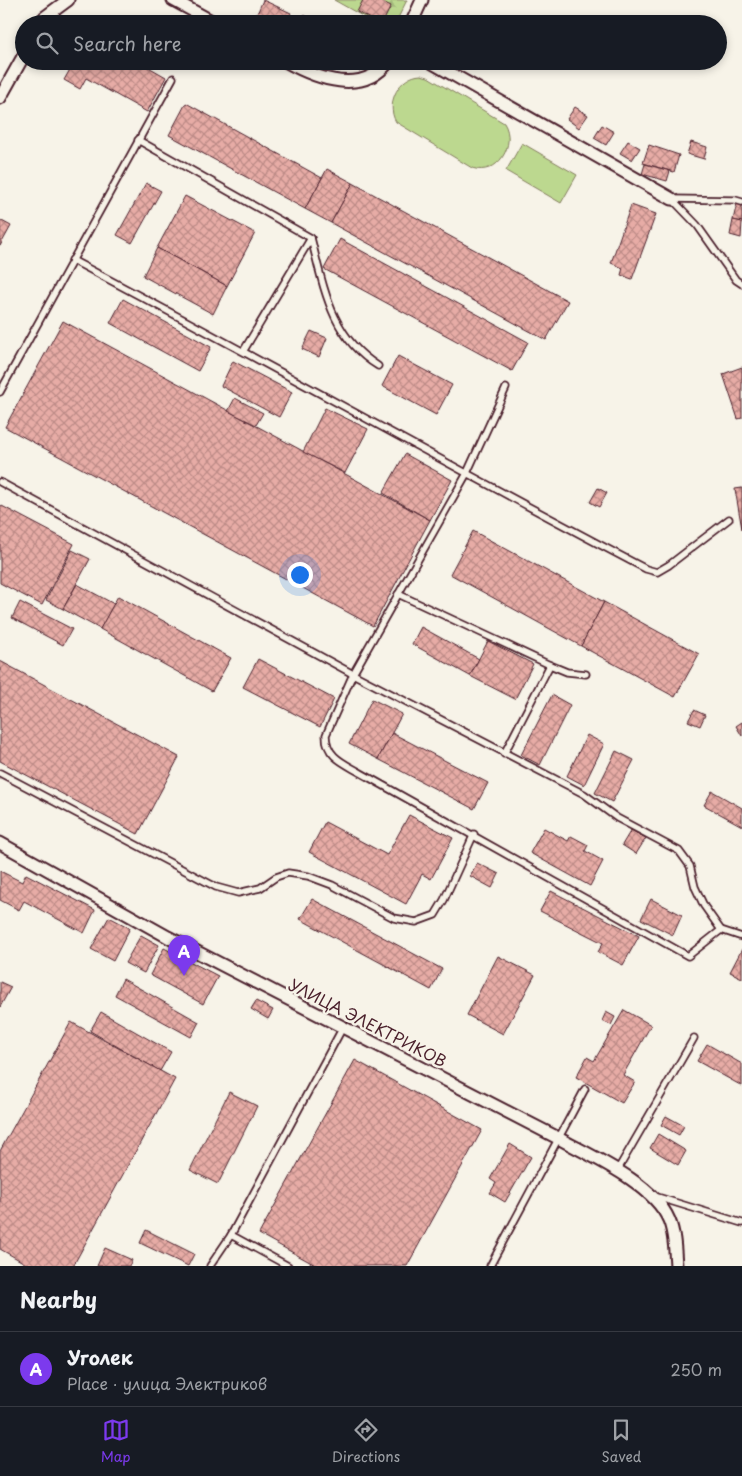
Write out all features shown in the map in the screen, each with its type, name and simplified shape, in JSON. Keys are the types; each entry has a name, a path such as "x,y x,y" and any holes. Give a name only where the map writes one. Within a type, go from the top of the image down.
{"street":[{"path":"48,15 68,0"},
{"path":"173,0 200,15"},
{"path":"415,15 422,0"},
{"path":"0,98 16,70"},
{"path":"306,70 332,81 360,81 383,70"},
{"path":"445,70 672,198"},
{"name":"УЛИЦА ЭЛЕКТРИКОВ","path":"0,843 168,937 560,1139 617,1171 652,1196 669,1220 676,1266"}],"lane":[{"path":"0,392 173,78"},
{"path":"138,140 311,238 327,300 344,335 361,356 378,366"},
{"path":"672,198 742,202"},
{"path":"672,198 696,225 736,280 742,284"},
{"path":"244,350 311,238"},
{"path":"72,260 244,350 466,475 646,569 657,572 669,565 729,519"},
{"path":"506,388 466,475 352,674 326,735 326,746 332,756 474,834 688,956 721,930"},
{"path":"0,482 352,674 584,794 617,818 679,851 690,866 695,887 704,906 721,930 742,937"},
{"path":"398,594 550,665 567,672 586,674"},
{"path":"504,754 550,665"},
{"path":"0,773 216,887 238,893 260,888 276,877 288,873 308,876 332,885 394,918 416,922 435,915 444,900 474,834"},
{"path":"210,1266 231,1235 342,1027"},
{"path":"617,1171 694,1038"},
{"path":"490,1266 560,1139 585,1089"},
{"path":"652,1196 742,1223"},
{"path":"231,1235 288,1266"}],"green space":[{"path":"334,0 407,0 400,15 361,15"},
{"path":"421,75 428,77 504,123 508,140 503,157 497,163 490,168 481,170 472,168 396,122 392,107 396,92 406,80"},
{"path":"522,143 577,175 561,203 506,171"}],"building":[{"path":"263,0 291,13 290,15 257,14"},
{"path":"363,0 379,0 391,6 386,15 363,15 357,12"},
{"path":"70,70 154,70 166,77 147,112 86,78 80,89 64,80"},
{"path":"186,103 322,178 305,209 169,135"},
{"path":"575,107 588,115 579,128 567,119"},
{"path":"602,125 614,132 606,145 594,138"},
{"path":"628,141 640,148 632,160 620,153"},
{"path":"691,142 707,147 704,159 687,154"},
{"path":"649,145 679,155 674,172 643,163"},
{"path":"645,164 670,171 667,181 642,174"},
{"path":"327,169 353,183 331,223 305,209"},
{"path":"146,183 161,191 132,243 117,235"},
{"path":"353,183 568,301 546,340 331,223"},
{"path":"185,196 255,233 227,286 157,248"},
{"path":"737,203 742,205 742,222 733,220"},
{"path":"631,205 656,214 632,279 621,275 623,268 611,263"},
{"path":"0,220 11,226 0,246"},
{"path":"733,220 742,222 741,238 730,235"},
{"path":"340,239 528,342 512,371 324,269"},
{"path":"157,248 227,286 213,314 143,276"},
{"path":"123,299 211,347 198,371 110,323"},
{"path":"63,321 430,520 373,626 5,427"},
{"path":"311,331 327,338 319,357 302,349"},
{"path":"398,356 452,385 436,415 382,386"},
{"path":"233,361 292,392 279,417 221,386"},
{"path":"742,367 742,418 738,419 723,374"},
{"path":"235,398 263,413 256,425 228,411"},
{"path":"325,408 368,429 345,473 303,452"},
{"path":"405,454 452,480 430,520 383,493"},
{"path":"598,488 607,493 599,507 590,502"},
{"path":"742,488 742,529 735,489"},
{"path":"0,505 74,544 42,605 0,583"},
{"path":"473,531 604,602 581,646 450,574"},
{"path":"72,550 90,559 63,609 46,600"},
{"path":"77,584 114,604 100,629 63,609"},
{"path":"118,596 231,658 212,691 100,629"},
{"path":"20,602 72,629 63,645 12,618"},
{"path":"604,602 699,654 675,697 581,646"},
{"path":"421,627 479,659 470,676 412,644"},
{"path":"488,641 533,664 515,699 470,676"},
{"path":"258,659 334,699 320,727 243,687"},
{"path":"0,661 179,757 138,834 0,761"},
{"path":"552,695 570,705 540,765 521,755"},
{"path":"372,699 402,714 378,759 349,744"},
{"path":"694,710 705,715 700,726 688,721"},
{"path":"742,722 742,736 736,726"},
{"path":"392,733 488,783 474,809 378,759"},
{"path":"587,735 604,744 584,785 567,776"},
{"path":"616,751 634,760 612,802 595,793"},
{"path":"712,791 742,808 742,826 704,805"},
{"path":"409,815 453,838 431,879 422,874 406,904 309,852 325,822 387,855"},
{"path":"544,828 568,841 571,836 588,845 585,851 603,861 590,886 530,853"},
{"path":"631,830 646,838 636,854 622,845"},
{"path":"477,863 499,874 492,888 470,876"},
{"path":"0,871 22,882 26,874 95,910 84,933 24,901 19,910 0,900"},
{"path":"551,891 639,936 623,965 598,952 603,943 540,911"},
{"path":"312,899 442,969 431,990 300,919"},
{"path":"651,899 682,915 673,935 641,919"},
{"path":"109,917 130,928 113,961 91,949"},
{"path":"141,935 159,945 144,973 125,963"},
{"path":"164,948 218,976 203,1004 150,975"},
{"path":"742,949 742,978 730,972"},
{"path":"498,956 535,975 503,1034 467,1015"},
{"path":"123,979 199,1022 191,1037 115,995"},
{"path":"0,982 11,987 0,1007"},
{"path":"256,1001 273,1010 268,1019 251,1009"},
{"path":"624,1010 651,1025 623,1075 635,1082 622,1103 576,1077 587,1057 594,1061"},
{"path":"101,1012 171,1052 160,1071 90,1031"},
{"path":"606,1012 615,1017 611,1025 602,1021"},
{"path":"71,1022 175,1079 73,1266 30,1266 0,1249 0,1151"},
{"path":"707,1044 742,1064 742,1086 697,1061"},
{"path":"355,1060 482,1130 407,1266 317,1266 259,1234"},
{"path":"229,1092 257,1106 218,1184 190,1170"},
{"path":"666,1116 684,1126 679,1135 661,1125"},
{"path":"658,1134 686,1151 678,1165 650,1148"},
{"path":"510,1144 531,1157 505,1202 490,1193 496,1183 490,1179"},
{"path":"146,1230 194,1254 188,1266 140,1243"},
{"path":"105,1248 132,1260 129,1266 97,1266"}],"place":[{"name":"Уголек","path":"184,976"}]}
